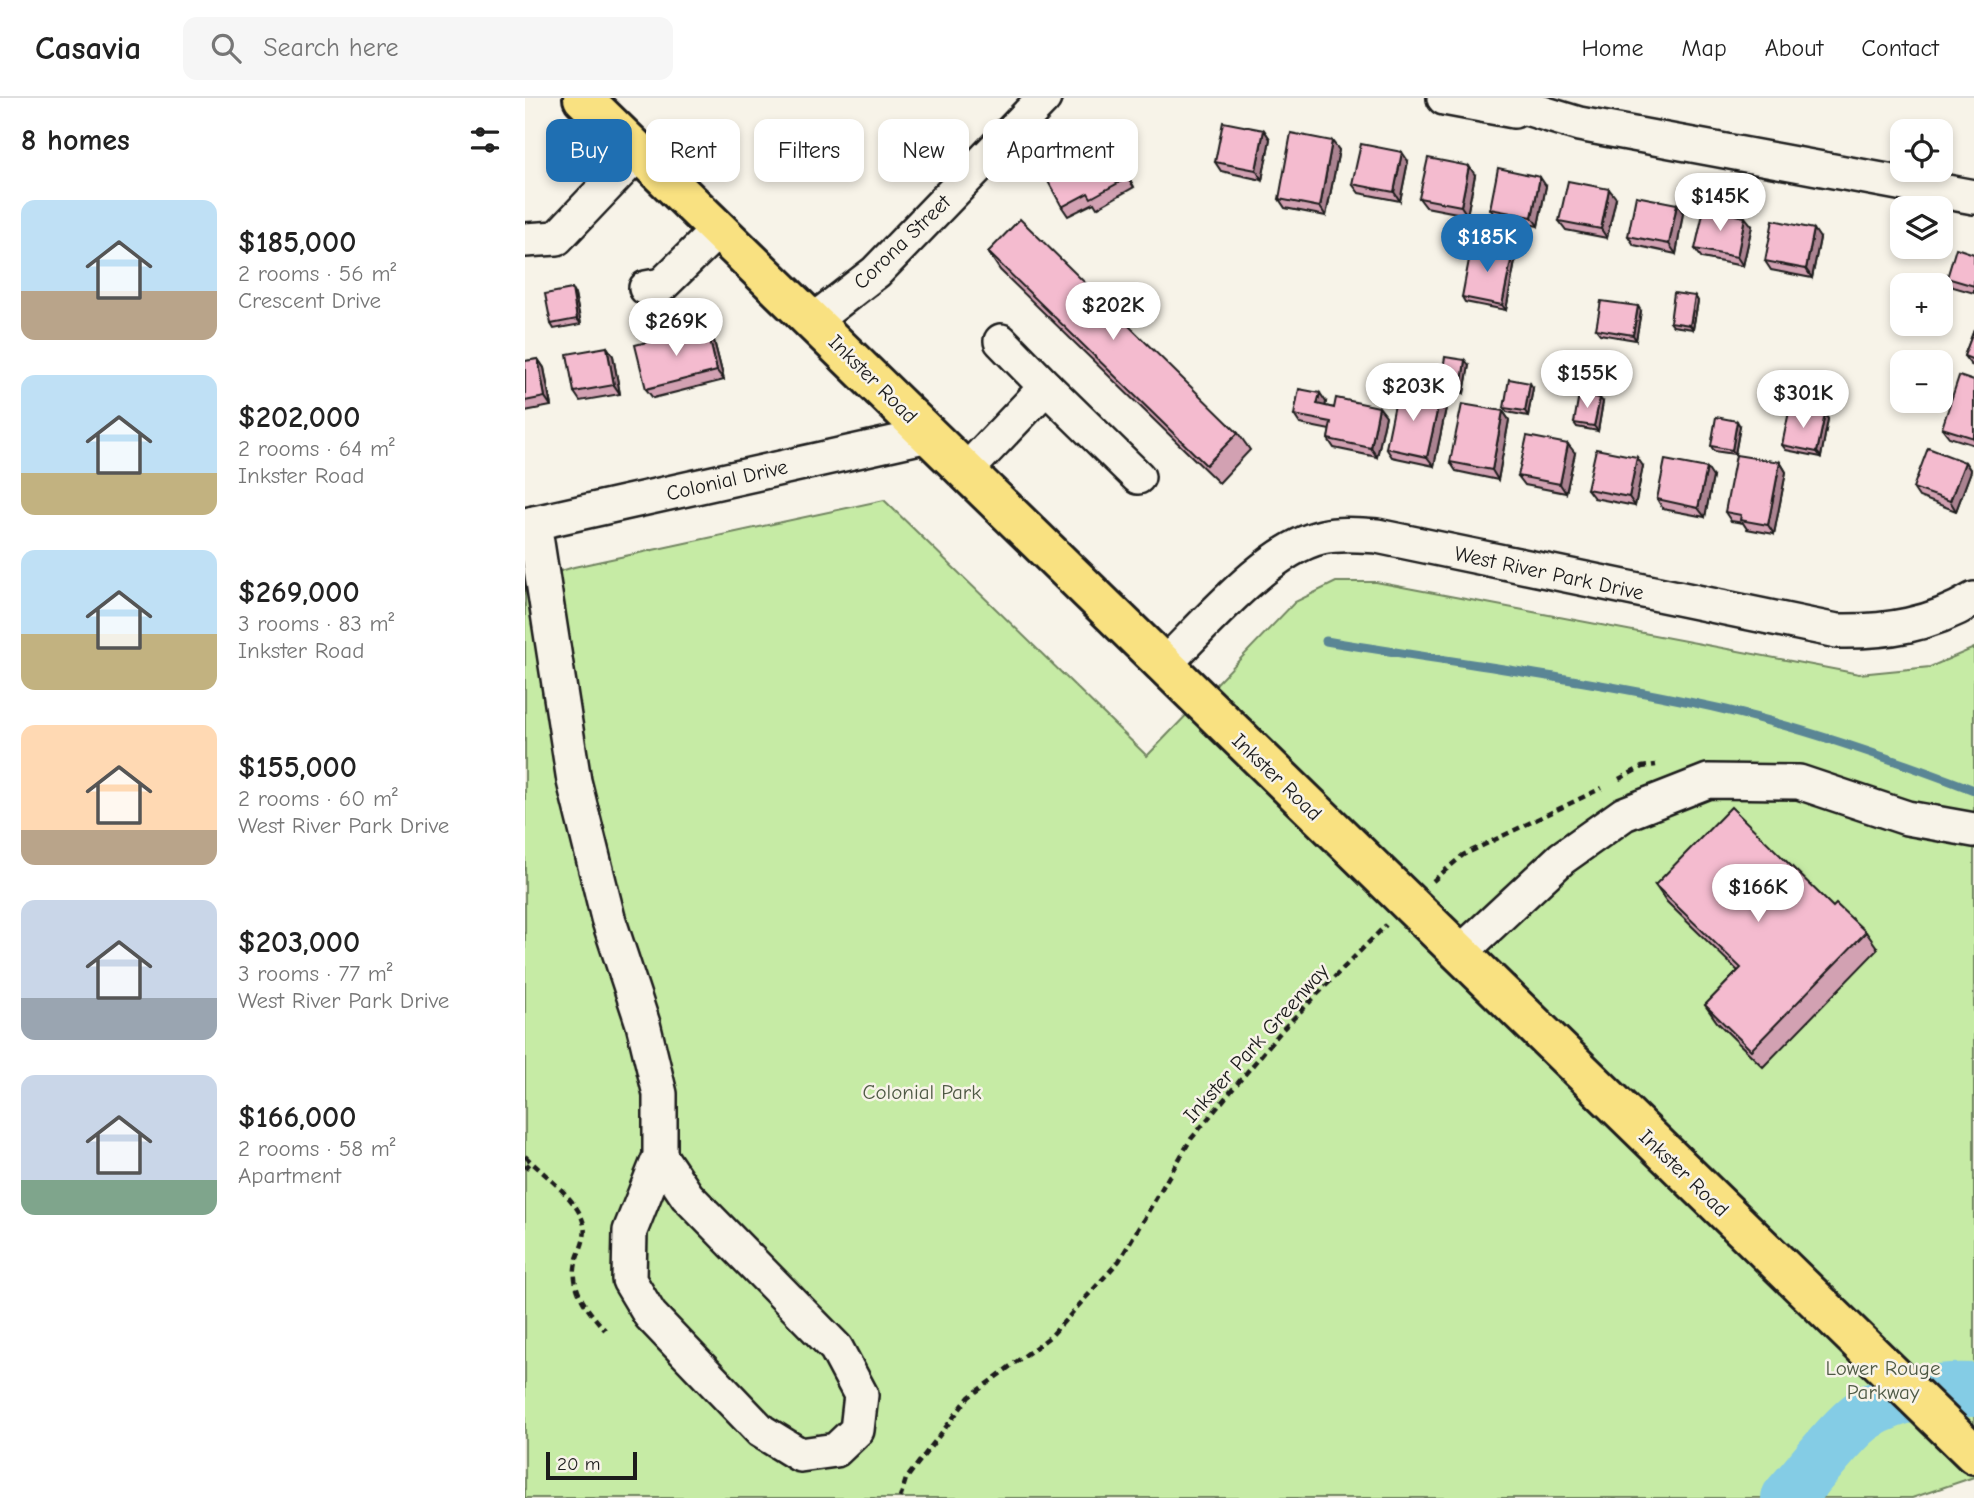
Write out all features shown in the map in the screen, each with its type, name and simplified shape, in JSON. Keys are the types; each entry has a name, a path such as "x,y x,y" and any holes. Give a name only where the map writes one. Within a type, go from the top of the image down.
{"main road":[{"name":"Inkster Road","path":"583,98 814,320 1163,666 1974,1454"}],"street":[{"name":"Corona Street","path":"1025,119 1044,98"},
{"path":"1027,119 1061,98"},
{"path":"1444,98 1974,197"},
{"path":"1493,98 1579,124"},
{"path":"525,240 557,238 639,152"},
{"name":"Corona Street","path":"814,320 876,272 983,162"},
{"path":"646,288 662,285 719,229"},
{"path":"1001,341 1138,477"},
{"path":"965,471 1046,387"},
{"name":"Colonial Drive","path":"530,524 929,435"},
{"path":"530,524 574,781 608,918 643,1024 660,1094 660,1156 630,1231 629,1280 650,1315 761,1431 800,1455 836,1450 857,1430 861,1395 836,1348 687,1196 660,1156"},
{"name":"West River Park Drive","path":"1163,666 1273,561 1303,544 1343,535 1377,537 1837,631 1870,632 1923,622 1974,599"},
{"path":"1459,954 1562,858 1624,814 1708,781 1798,782 1907,818 1974,830"}],"path":[{"name":"Inkster Park Greenway","path":"900,1498 906,1479 969,1397 1051,1336 1119,1261 1191,1139 1283,1029 1378,932"},
{"path":"525,1156 570,1202 583,1220 585,1237 573,1275 580,1300 605,1330"},
{"path":"525,1169 531,1162"}],"green space":[{"name":"Colonial Park","path":"884,500 1147,756 1295,602 1336,582 1376,582 1859,674 1930,667 1974,648 1974,1477 1912,1498 525,1498 525,582 574,567"}],"building":[{"path":"1223,122 1264,130 1256,170 1215,162"},
{"path":"1291,133 1332,141 1320,207 1279,199"},
{"path":"1361,144 1402,152 1394,192 1352,184"},
{"path":"1428,158 1469,166 1461,206 1419,198"},
{"path":"1498,168 1540,177 1532,217 1490,209"},
{"path":"1568,181 1609,189 1601,229 1559,221"},
{"path":"1048,182 1120,182 1091,198 1088,193 1062,207"},
{"path":"1636,196 1677,204 1669,244 1628,236"},
{"path":"1704,209 1745,217 1737,257 1695,249"},
{"path":"1020,219 1238,433 1206,465 988,252"},
{"path":"1773,220 1814,229 1806,269 1765,261"},
{"path":"1472,244 1513,251 1502,305 1462,297"},
{"path":"1956,248 1974,254 1974,286 1953,280 1953,273 1948,273"},
{"path":"572,289 577,319 551,324 545,294"},
{"path":"1674,293 1695,296 1690,325 1670,322"},
{"path":"1601,301 1638,306 1633,335 1596,329"},
{"path":"707,327 717,371 646,389 635,345"},
{"path":"1974,330 1974,360 1964,356"},
{"path":"607,347 614,385 574,392 567,354"},
{"path":"1445,357 1465,360 1461,389 1440,385"},
{"path":"538,359 545,397 525,401 525,361"},
{"path":"1959,376 1974,381 1974,438 1942,428 1947,413 1953,413 1953,394"},
{"path":"1509,379 1530,383 1525,411 1504,408"},
{"path":"1299,389 1320,393 1317,404 1334,408 1336,398 1379,407 1371,448 1328,439 1331,422 1294,415"},
{"path":"1398,390 1440,398 1427,457 1386,448"},
{"path":"1579,394 1600,398 1594,426 1574,423"},
{"path":"1462,404 1503,411 1492,470 1450,462"},
{"path":"1790,407 1825,414 1817,452 1782,445"},
{"path":"1716,417 1737,421 1732,450 1711,446"},
{"path":"1527,436 1568,444 1560,484 1518,476"},
{"path":"1928,448 1965,462 1950,501 1913,488"},
{"path":"1596,449 1637,457 1629,497 1587,489"},
{"path":"1736,455 1780,462 1768,525 1740,520 1741,515 1725,512"},
{"path":"1665,460 1707,468 1698,508 1657,499"},
{"path":"1731,807 1833,907 1836,904 1866,932 1751,1050 1705,1005 1741,968 1655,885"}],"waterway":[{"path":"1326,641 1576,681 1726,710 1851,746 1974,790"},
{"path":"1788,1498 1857,1420 1877,1407 1918,1394 1974,1390"}],"park label":[{"name":"Lower Rouge Parkway","path":"1883,1380"}]}
